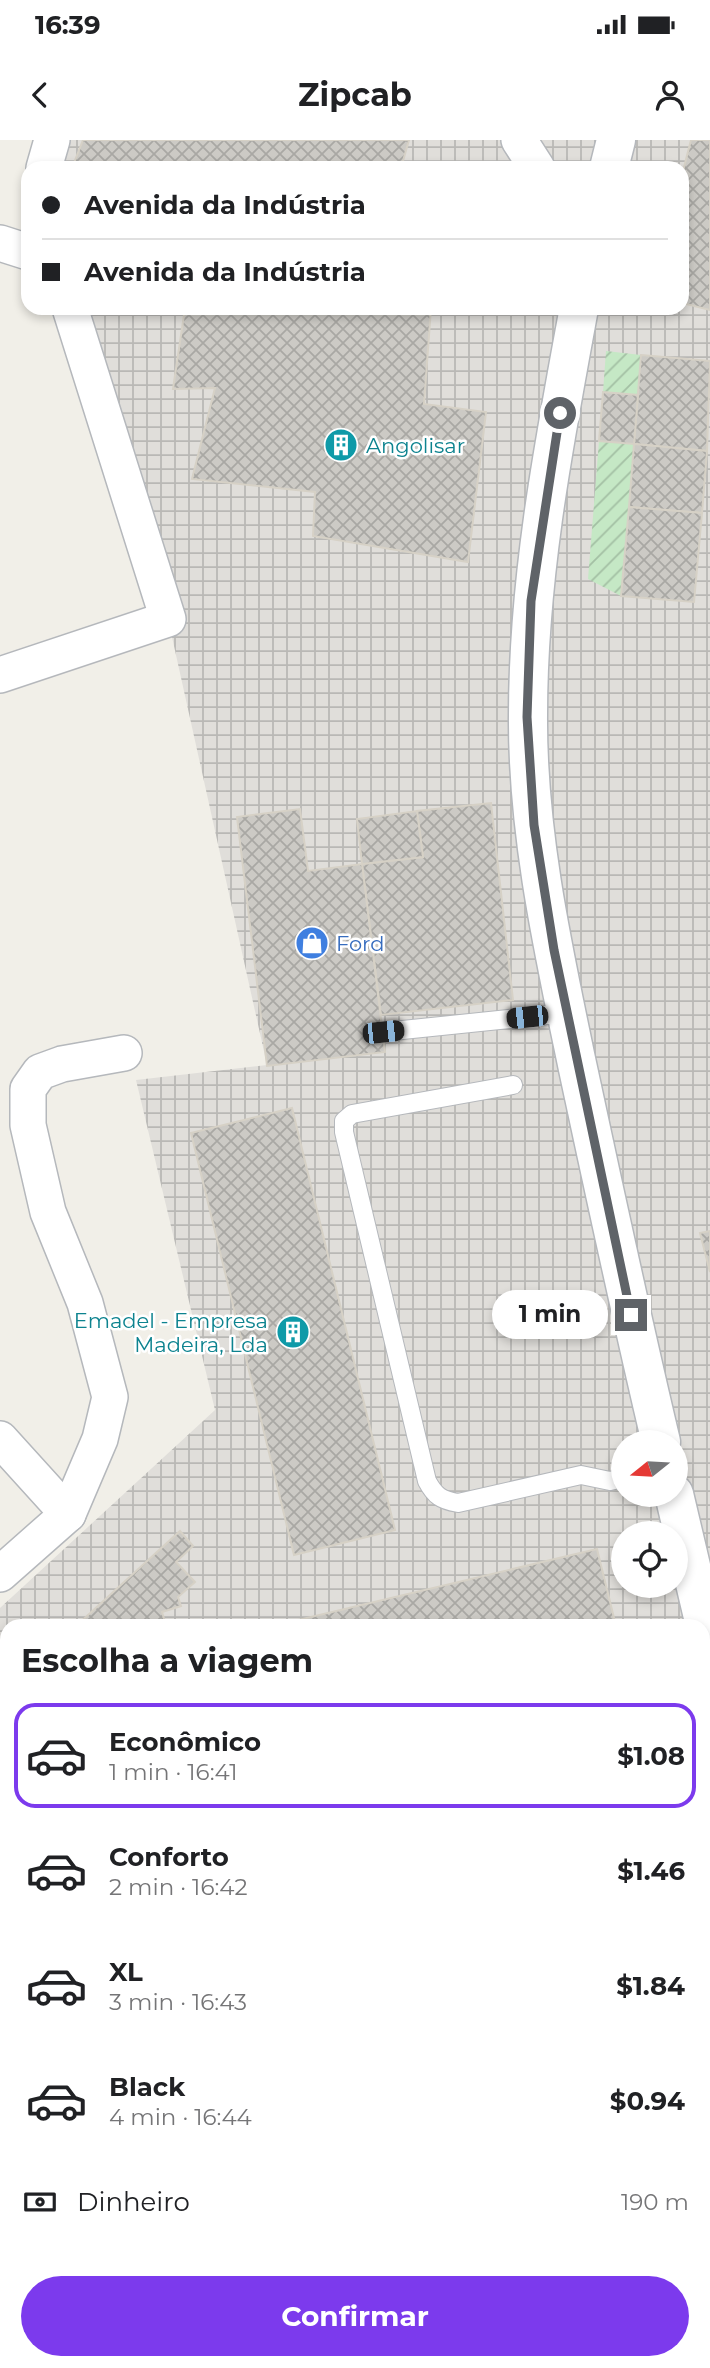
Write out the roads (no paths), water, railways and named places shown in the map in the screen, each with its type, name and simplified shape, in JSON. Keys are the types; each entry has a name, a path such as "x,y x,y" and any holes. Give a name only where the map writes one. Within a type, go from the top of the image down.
{"street":[{"path":"46,161 52,140"},
{"path":"519,140 532,161"},
{"path":"611,161 616,140"},
{"path":"0,675 168,619 72,315"},
{"path":"578,315 555,439 531,601 527,717 534,825 554,950 625,1290 658,1430"},
{"path":"0,1574 68,1514 100,1439 110,1398 85,1303 48,1212 28,1125 28,1089 40,1072 62,1064 124,1053"},
{"path":"0,1439 68,1514"},
{"path":"677,1507 703,1619"}],"lane":[{"path":"383,1032 567,1013"},
{"path":"513,1085 352,1114 344,1121 344,1132 427,1481 434,1495 444,1501 458,1503 581,1475 611,1481"}],"place":[{"name":"Angolisar","path":"341,445"},
{"name":"Ford","path":"312,943"},
{"name":"Emadel - Empresa Madeira, Lda","path":"293,1332"}]}
